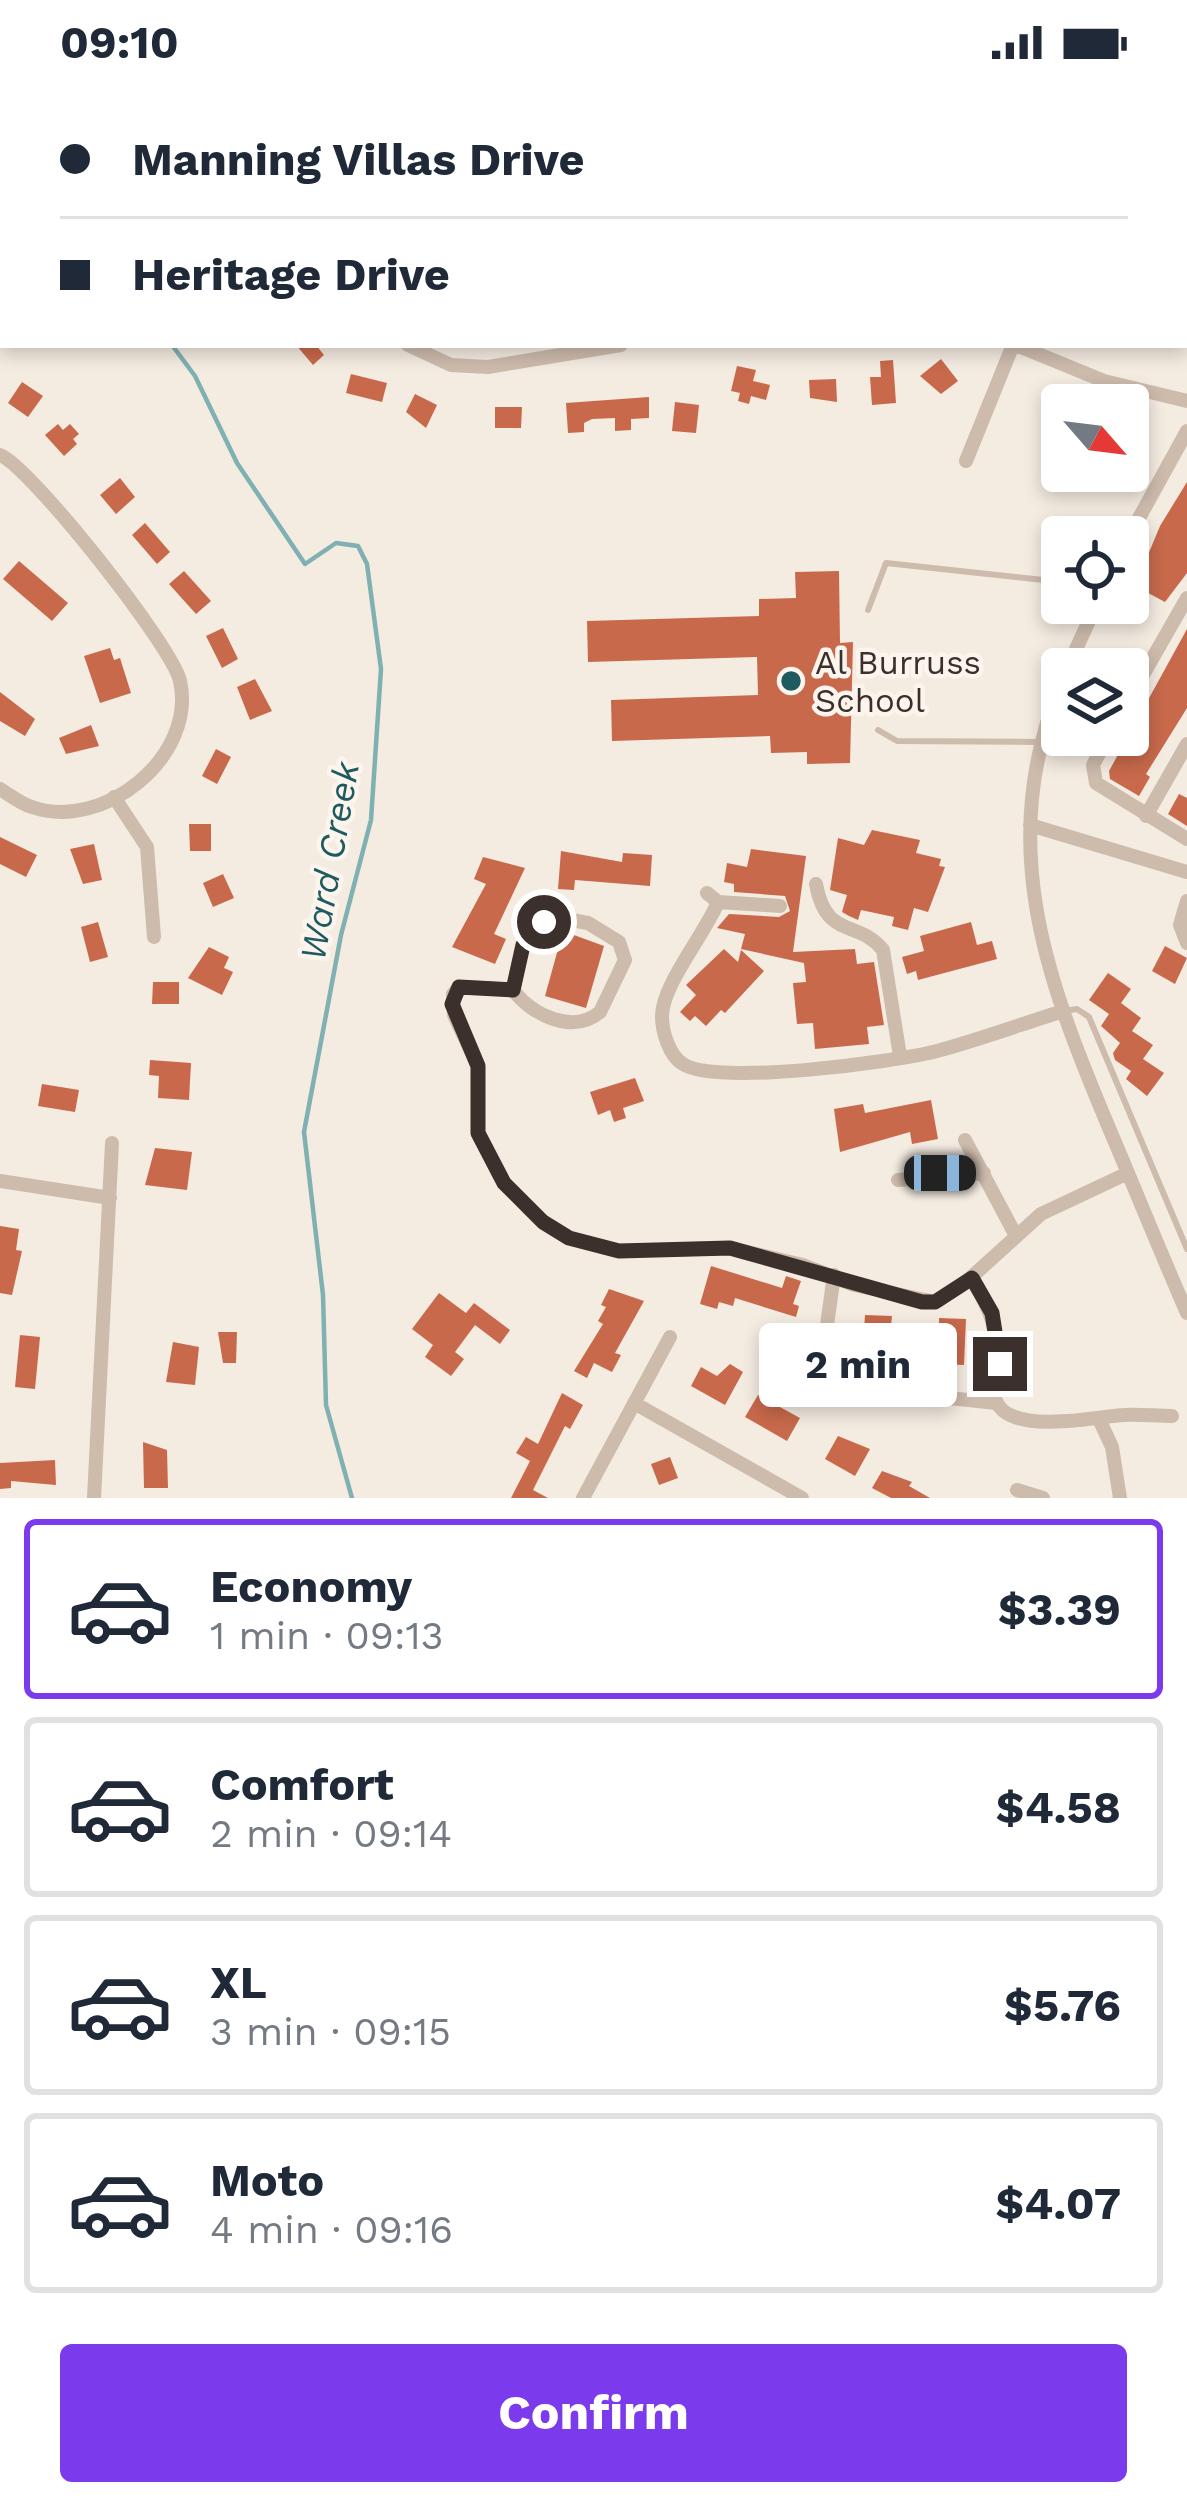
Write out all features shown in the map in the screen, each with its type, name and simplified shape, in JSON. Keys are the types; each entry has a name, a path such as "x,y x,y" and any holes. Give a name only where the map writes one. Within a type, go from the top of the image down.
{"street":[{"path":"414,348 451,365 488,367 603,348"},
{"path":"966,461 1013,348"},
{"path":"1022,348 1104,381 1187,401"},
{"path":"1140,516 1187,431"},
{"path":"0,455 29,477 164,644 181,683 179,723 160,764 114,797 58,811 32,808 0,789"},
{"path":"1149,664 1187,598"},
{"path":"1041,742 1030,825 1036,922 1060,1012 1183,1293 1187,1313"},
{"path":"1146,816 1187,744"},
{"path":"1097,756 1094,778 1105,793 1187,839"},
{"path":"114,797 147,847 154,938"},
{"path":"1030,825 1187,872"},
{"path":"816,884 828,917 843,930 875,940 883,950 900,1056"},
{"path":"779,906 713,898 702,940 676,973 662,1014 669,1048 680,1063 698,1071 790,1070 934,1052 1060,1012"},
{"path":"1187,901 1180,925 1187,943"},
{"path":"513,990 523,945 544,922 588,923 620,942 625,960 610,997 592,1018 560,1021 531,1008 513,990 459,987 452,1004 478,1066 478,1133 520,1203 569,1238 619,1251 730,1248 935,1302 972,1278 1054,1205 1128,1173"},
{"path":"965,1140 1016,1236"},
{"path":"94,1498 112,1143"},
{"path":"898,1180 984,1173"},
{"path":"0,1181 110,1198"},
{"path":"834,1275 826,1325 862,1389 997,1403 1034,1423 1172,1416"},
{"path":"972,1278 992,1313 1000,1364 993,1388 997,1403"},
{"path":"583,1498 670,1337"},
{"path":"634,1403 802,1498"},
{"path":"1099,1419 1112,1447 1120,1498"},
{"path":"1017,1490 1043,1498"}],"lane":[{"path":"868,610 886,563 1041,580"},
{"path":"878,730 897,741 1041,742"},
{"path":"1060,1012 1077,1009 1089,1017 1187,1249"}],"building":[{"path":"299,348 318,348 324,355 313,365"},
{"path":"941,359 958,381 941,394 920,376"},
{"path":"893,360 896,403 872,405 870,377 881,377 880,361"},
{"path":"737,366 756,370 753,381 770,385 766,400 751,396 749,404 738,401 740,393 731,391"},
{"path":"351,374 387,383 382,402 346,393"},
{"path":"836,379 837,402 810,398 809,380"},
{"path":"22,382 43,396 28,417 8,403"},
{"path":"415,394 437,405 426,428 406,412"},
{"path":"649,397 649,418 631,419 631,430 615,431 615,418 592,419 584,423 584,432 568,433 566,403"},
{"path":"675,402 699,405 696,433 672,431"},
{"path":"495,407 522,407 521,428 495,428"},
{"path":"58,424 63,430 70,424 79,434 73,439 77,444 64,456 45,435"},
{"path":"120,478 135,497 116,514 100,495"},
{"path":"1187,482 1187,573 1165,602 1149,593 1149,552"},
{"path":"145,523 170,552 157,564 132,535"},
{"path":"19,561 68,603 52,621 3,579"},
{"path":"184,571 211,601 196,614 169,584"},
{"path":"839,571 840,643 853,642 850,763 807,764 807,752 771,753 770,736 612,741 611,700 758,695 757,657 588,662 587,621 759,616 759,599 796,598 795,572"},
{"path":"223,628 238,659 222,668 206,636"},
{"path":"1187,629 1187,708 1146,774 1150,777 1139,796 1110,779 1109,771 1117,756 1149,756 1149,698"},
{"path":"110,648 114,660 120,658 131,693 100,703 84,656"},
{"path":"255,679 272,711 250,720 237,687"},
{"path":"0,692 35,719 25,736 0,721"},
{"path":"91,725 99,746 66,754 59,738"},
{"path":"216,749 231,757 217,784 202,776"},
{"path":"1179,794 1187,798 1187,826 1168,814"},
{"path":"189,824 211,824 211,851 190,851"},
{"path":"872,830 920,840 916,853 941,859 939,866 945,867 928,912 914,908 908,930 892,926 894,917 861,910 858,920 849,916 842,912 847,895 830,890 838,838 864,845"},
{"path":"0,837 37,855 26,877 0,864"},
{"path":"94,844 102,880 83,884 70,849"},
{"path":"751,849 806,856 793,952 855,949 857,964 874,962 884,1025 867,1027 869,1044 815,1049 813,1023 797,1024 793,983 806,982 804,963 741,949 745,934 717,928 729,914 779,917 790,911 785,896 734,892 734,884 724,882 727,863 747,867"},
{"path":"561,851 622,862 623,853 652,855 650,886 575,880 574,890 558,889"},
{"path":"483,857 525,868 494,934 506,939 495,964 452,947 486,884 474,879"},
{"path":"223,874 234,898 213,907 203,883"},
{"path":"98,922 108,957 90,962 81,927"},
{"path":"971,922 977,945 992,941 997,959 918,980 916,971 907,974 902,957 924,951 920,936"},
{"path":"563,931 604,946 586,1008 545,996"},
{"path":"1165,946 1187,958 1175,984 1152,971"},
{"path":"209,947 229,957 224,968 233,972 222,995 188,978"},
{"path":"724,949 738,962 741,950 764,971 725,1013 721,1010 706,1026 695,1016 690,1021 680,1012 696,995 686,985"},
{"path":"1108,973 1131,989 1121,1003 1141,1018 1132,1031 1153,1045 1143,1059 1164,1073 1147,1096 1126,1079 1131,1071 1115,1060 1113,1053 1120,1043 1101,1026 1109,1014 1089,1000"},
{"path":"153,982 179,982 179,1004 152,1004"},
{"path":"150,1060 191,1063 189,1100 158,1098 159,1076 149,1075"},
{"path":"635,1078 644,1101 623,1108 626,1118 614,1122 610,1110 598,1115 590,1092"},
{"path":"42,1084 79,1090 75,1112 38,1106"},
{"path":"931,1100 938,1139 912,1144 910,1132 840,1152 834,1109 863,1104 865,1113"},
{"path":"155,1148 192,1152 187,1190 145,1185"},
{"path":"0,1226 19,1229 16,1250 22,1251 12,1295 0,1293"},
{"path":"711,1266 782,1288 786,1276 801,1281 793,1304 799,1306 796,1317 735,1298 733,1306 719,1302 717,1309 700,1304"},
{"path":"609,1289 644,1301 615,1353 621,1355 612,1372 594,1363 587,1378 574,1371 603,1324 598,1321"},
{"path":"439,1293 466,1313 474,1303 510,1330 500,1344 475,1325 455,1352 464,1359 451,1376 425,1357 433,1345 412,1329"},
{"path":"865,1315 892,1316 891,1326 939,1329 939,1318 966,1319 964,1365 938,1364 938,1356 890,1353 889,1361 862,1359"},
{"path":"218,1332 237,1332 236,1363 223,1363"},
{"path":"20,1335 40,1337 35,1389 15,1387"},
{"path":"173,1342 199,1347 195,1385 166,1382"},
{"path":"730,1364 743,1372 725,1405 691,1386 701,1367 717,1376"},
{"path":"562,1393 583,1405 570,1429 565,1426 533,1490 548,1498 511,1498 530,1461 516,1453 526,1437 538,1444"},
{"path":"758,1395 800,1418 787,1441 745,1417"},
{"path":"838,1436 870,1449 855,1476 825,1459"},
{"path":"143,1442 167,1450 168,1488 144,1488"},
{"path":"670,1457 678,1478 659,1485 651,1464"},
{"path":"55,1460 56,1485 11,1481 11,1488 0,1489 0,1463"},
{"path":"882,1471 912,1482 909,1486 930,1498 891,1498 872,1488"}],"waterway":[{"name":"Ward Creek","path":"174,348 195,376 237,463 305,564 336,543 358,546 367,564 381,669 371,820 341,935 304,1132 323,1295 326,1405 352,1498"}],"place":[{"name":"Al Burruss School","path":"791,681"}],"route":[{"path":"544,922 523,945 513,990 459,987 452,1004 478,1066 478,1133 520,1203 569,1238 619,1251 730,1248 922,1302 935,1302 972,1278 992,1313 1000,1364"}]}
